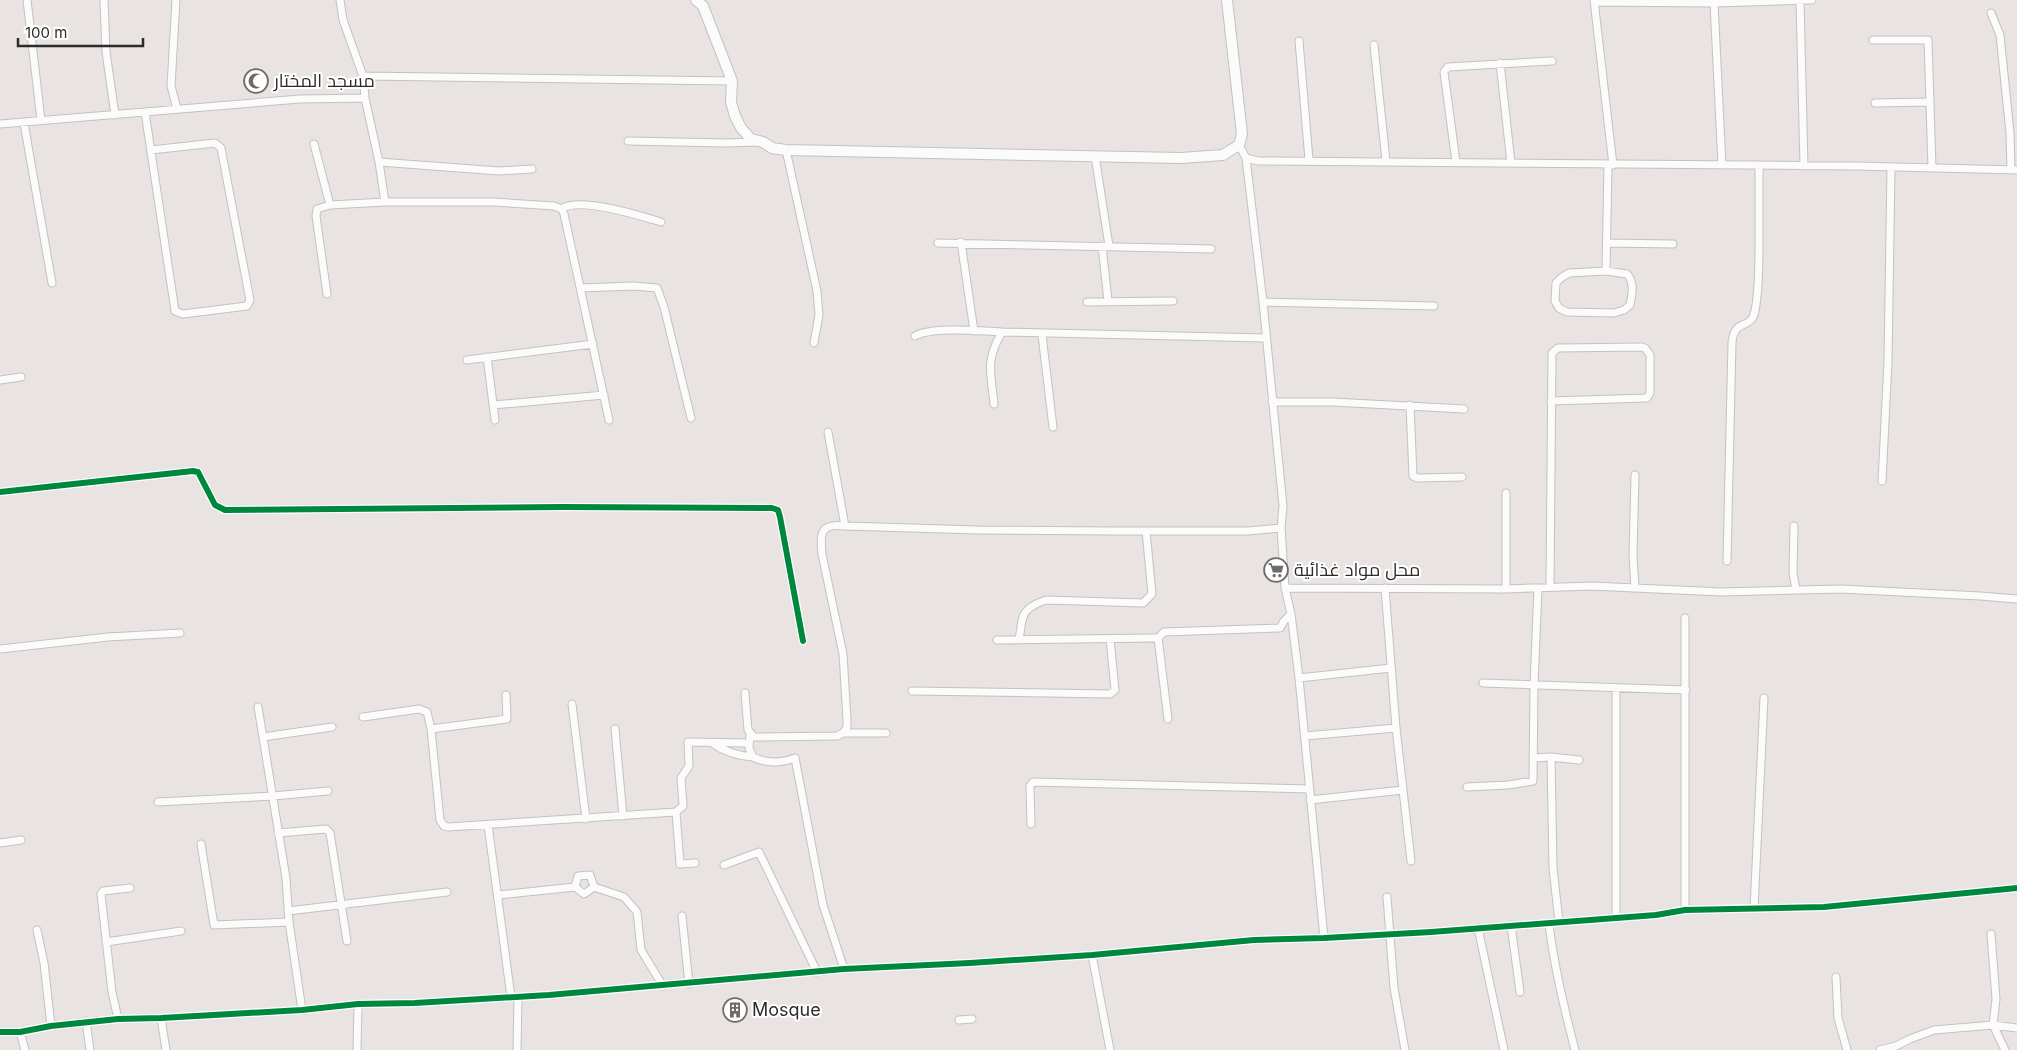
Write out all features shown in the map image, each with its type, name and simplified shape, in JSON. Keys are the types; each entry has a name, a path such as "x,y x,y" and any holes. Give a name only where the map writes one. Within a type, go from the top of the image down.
{"street":[{"path":"27,0 41,120"},
{"path":"104,0 106,52 115,115"},
{"path":"176,0 171,86 177,109"},
{"path":"340,0 343,20 363,76 365,98 379,162 385,202"},
{"path":"1227,0 1242,120 1242,134 1239,145 1246,158 1263,302 1265,338 1283,506 1281,528 1285,588 1291,614 1299,678 1324,938"},
{"path":"1606,271 1610,164 1595,1 1714,3 1812,0"},
{"path":"1800,1 1804,166"},
{"path":"700,2 732,80 731,102 738,122 751,139 763,142 772,148 786,150 1181,158 1222,155 1239,145"},
{"path":"1714,3 1722,165"},
{"path":"1246,158 1258,161 1759,165 2014,170 2000,35 1991,13"},
{"path":"1873,40 1928,40 1932,168"},
{"path":"1299,41 1309,160"},
{"path":"1374,45 1386,161"},
{"path":"1456,162 1444,72 1446,68 1552,61"},
{"path":"1500,63 1511,163"},
{"path":"363,76 732,80"},
{"path":"0,124 300,99 365,98"},
{"path":"1875,103 1929,102"},
{"path":"146,112 151,150 175,311 183,314 247,306 250,300 221,148 215,143 151,150"},
{"path":"24,123 52,283"},
{"path":"628,141 763,142"},
{"path":"314,144 330,205"},
{"path":"786,150 817,291 819,315 814,343"},
{"path":"1095,156 1106,246 1108,301"},
{"path":"379,162 499,170 532,169"},
{"path":"1727,561 1732,342 1736,327 1750,322 1755,314 1759,268 1759,165"},
{"path":"1882,481 1888,362 1891,167"},
{"path":"327,294 316,216 317,209 330,205 385,202 494,202 554,206 562,209 609,420"},
{"path":"562,209 567,205 578,204 621,211 661,222"},
{"path":"962,242 974,331"},
{"path":"938,243 962,242 1211,249"},
{"path":"1607,244 1673,244"},
{"path":"1606,271 1627,274 1631,277 1633,285 1630,305 1624,310 1614,313 1567,312 1559,308 1555,301 1556,283 1561,278 1570,273 1606,271"},
{"path":"581,288 633,286 657,288 664,307 691,418"},
{"path":"1087,302 1173,301"},
{"path":"1263,302 1434,306"},
{"path":"916,336 923,331 974,331 1265,338"},
{"path":"994,404 990,359 993,348 1002,332"},
{"path":"1042,334 1054,427"},
{"path":"467,360 593,344"},
{"path":"1550,587 1551,401 1552,356 1555,349 1641,347 1645,348 1650,355 1650,393 1647,398 1551,401"},
{"path":"487,358 495,420"},
{"path":"0,380 21,376"},
{"path":"493,405 604,395"},
{"path":"1272,402 1410,405 1464,409"},
{"path":"1410,405 1413,476 1417,478 1462,477"},
{"path":"828,432 845,526"},
{"path":"0,492 194,471 198,472 215,505 226,510 562,506 772,508 778,510 780,517 803,641"},
{"path":"1635,475 1633,556 1635,588"},
{"path":"1506,494 1506,589"},
{"path":"843,733 847,727 847,720 843,654 822,554 821,538 822,532 826,528 836,525 978,530 1248,531 1281,528"},
{"path":"1794,526 1793,573 1796,590"},
{"path":"1019,640 1023,614 1031,606 1046,600 1143,603 1152,594 1146,531"},
{"path":"1285,588 1506,589 1550,587 1635,588 1702,592 1842,590 1923,592 2017,599"},
{"path":"1385,588 1396,728 1411,861"},
{"path":"1467,786 1508,785 1533,781 1538,588"},
{"path":"997,640 1158,638 1164,632 1280,628 1291,614"},
{"path":"1685,618 1685,910"},
{"path":"0,649 108,637 180,633"},
{"path":"1158,638 1168,719"},
{"path":"912,691 1110,694 1115,690 1110,639"},
{"path":"1299,678 1391,668"},
{"path":"1483,683 1686,690"},
{"path":"1616,688 1616,917"},
{"path":"745,693 750,734 749,743 753,757"},
{"path":"431,729 508,719 506,695"},
{"path":"1754,909 1764,698"},
{"path":"572,704 586,819"},
{"path":"258,707 286,878 289,922 302,1010"},
{"path":"363,716 419,709 427,712 431,729 441,823 448,827 676,812 683,806 681,778 689,766 688,742 749,743"},
{"path":"263,737 332,727"},
{"path":"1305,736 1396,728"},
{"path":"615,729 623,816"},
{"path":"750,734 760,737 886,733"},
{"path":"712,742 724,752 753,757 768,762 783,762 796,758 823,905 844,969"},
{"path":"1533,758 1551,757 1579,760"},
{"path":"1551,757 1553,868 1559,922"},
{"path":"1031,824 1030,786 1032,782 1309,789"},
{"path":"1310,800 1403,790"},
{"path":"158,802 328,791"},
{"path":"676,812 680,864 695,863"},
{"path":"488,825 515,997 517,1050"},
{"path":"278,833 329,831 343,905 347,941"},
{"path":"0,842 21,840"},
{"path":"201,844 214,925 289,922"},
{"path":"724,865 759,852 817,972"},
{"path":"575,887 578,876 590,875 594,887"},
{"path":"498,895 575,887 584,894 594,887"},
{"path":"594,887 624,896 638,912 641,950 663,986"},
{"path":"118,1019 112,992 102,892 130,888"},
{"path":"0,1032 20,1032 51,1026 118,1019 302,1010 358,1004 415,1003 515,997 689,984 844,969 1092,955 1254,940 1324,938 1549,924 1685,910 1824,907 2017,888"},
{"path":"288,911 447,892"},
{"path":"1387,897 1394,988 1405,1050"},
{"path":"682,916 689,984"},
{"path":"1549,924 1553,955 1566,1018 1575,1050"},
{"path":"1511,925 1520,992"},
{"path":"1478,928 1504,1050"},
{"path":"37,930 44,963 51,1026"},
{"path":"106,942 181,931"},
{"path":"1991,934 1996,998 1993,1025 2005,1050"},
{"path":"1092,955 1110,1050"},
{"path":"1836,977 1838,1018 1847,1050"},
{"path":"357,1050 358,1004"},
{"path":"161,1018 166,1050"},
{"path":"959,1020 972,1019"},
{"path":"86,1022 90,1050"},
{"path":"1880,1050 1896,1048 1934,1030 1993,1025 2017,1028"},
{"path":"20,1032 24,1050"}],"cycle path":[{"path":"0,492 193,471 198,472 215,505 225,510 562,507 772,508 778,510 780,517 803,641"},
{"path":"0,1032 20,1032 51,1026 118,1019 302,1010 358,1004 415,1003 549,995 844,969 1092,955 1254,940 1431,932 1656,915 1685,910 1824,907 2017,888"}],"place":[{"name":"مسجد المختار","path":"256,81"},
{"name":"محل مواد غذائية","path":"1276,570"},
{"name":"Mosque","path":"735,1010"}]}
